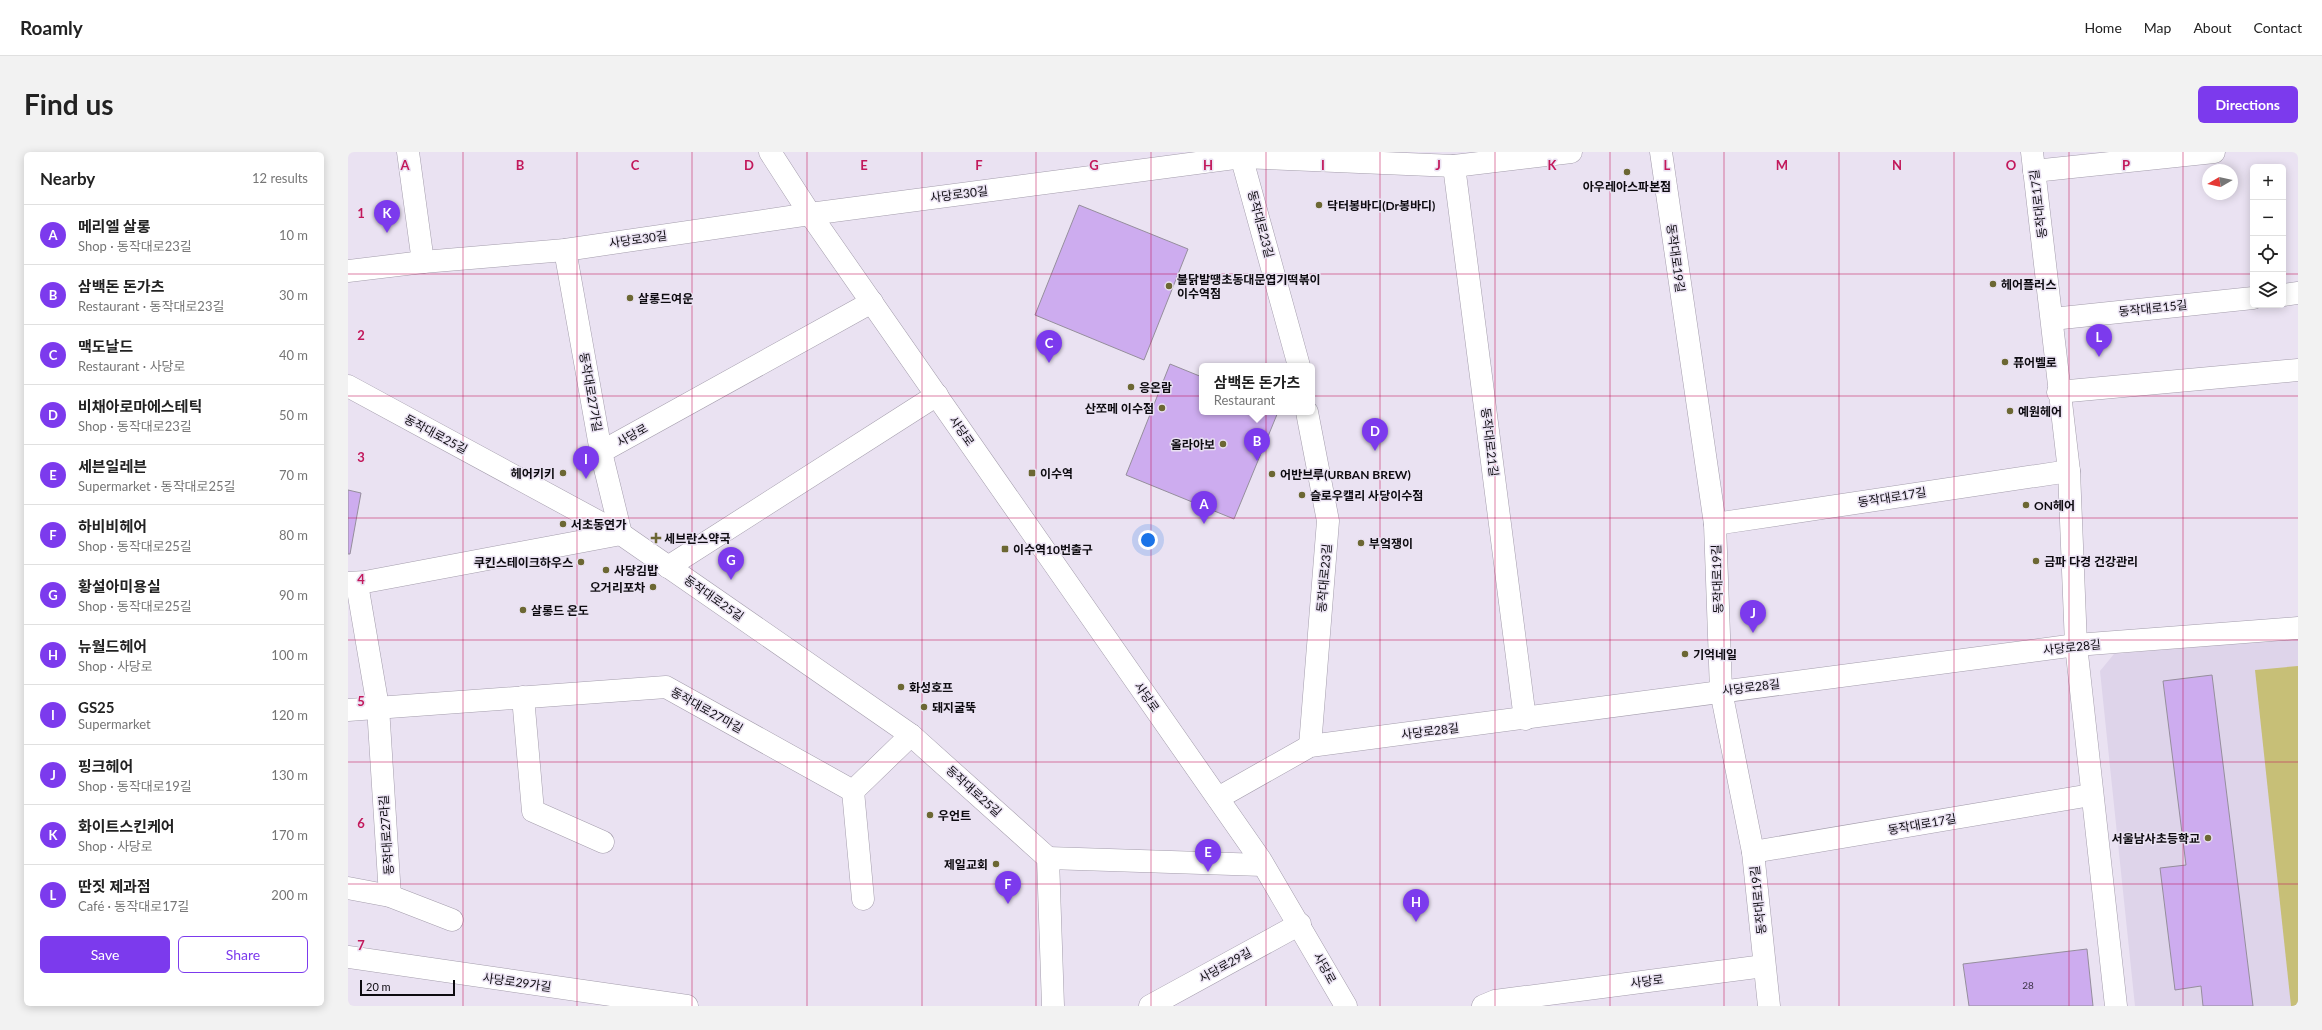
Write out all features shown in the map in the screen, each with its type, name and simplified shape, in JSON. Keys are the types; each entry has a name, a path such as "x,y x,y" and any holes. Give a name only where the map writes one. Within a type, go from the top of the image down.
{"street":[{"path":"408,152 423,262"},
{"name":"사당로","path":"770,152 810,214 1218,798 1300,924 1346,1006"},
{"name":"사당로30길","path":"348,271 423,262 565,250 810,214 1241,155 1454,166 1571,152"},
{"name":"동작대로19길","path":"1661,152 1715,524 1721,691 1753,852 1769,1006"},
{"path":"2033,162 2214,152"},
{"name":"동작대로23길","path":"1241,155 1298,363"},
{"name":"동작대로17길","path":"2033,162 2052,318 2058,392 2069,470 2076,645 2091,795 2116,1006"},
{"name":"동작대로21길","path":"1454,166 1525,718"},
{"name":"동작대로27가길","path":"565,250 601,452 621,534"},
{"path":"2286,295 2298,293"},
{"name":"동작대로15길","path":"2052,318 2250,298"},
{"name":"사당로","path":"601,452 872,302"},
{"path":"2058,392 2298,370"},
{"name":"동작대로25길","path":"348,386 621,534 911,735 1048,858"},
{"path":"668,567 937,395"},
{"name":"동작대로23길","path":"1308,415 1328,521 1310,746"},
{"name":"동작대로17길","path":"1715,524 2069,470"},
{"path":"353,583 621,534"},
{"name":"동작대로27라길","path":"353,583 378,707 390,896"},
{"name":"사당로28길","path":"1218,798 1310,746 2076,645 2298,628"},
{"name":"동작대로27마길","path":"378,707 666,687 853,791"},
{"path":"523,697 533,811 603,842"},
{"path":"348,710 378,707"},
{"path":"862,899 853,791 911,735"},
{"name":"동작대로17길","path":"1753,852 2091,795"},
{"path":"1053,1006 1048,858 1263,865"},
{"path":"348,888 390,896 452,920"},
{"name":"사당로29길","path":"1150,1006 1300,924"},
{"name":"사당로29가길","path":"348,957 687,1006"},
{"name":"사당로","path":"1483,1006 1495,1001 1764,966"}],"shaded area":[{"name":"서울남사초등학교","path":"2298,638 2298,1006 2135,1006 2100,671 2114,654"},
{"path":"2298,666 2298,1006 2291,1006 2255,670"}],"building":[{"path":"1079,205 1188,249 1144,360 1035,315"},
{"path":"1170,364 1199,376 1199,415 1277,415 1234,519 1126,475"},
{"path":"348,490 361,493 350,554 348,554"},
{"path":"2212,675 2253,1006 2203,1006 2201,986 2175,990 2160,868 2186,865 2163,681"},
{"path":"2087,949 2093,1006 1969,1006 1963,964"}],"place":[{"name":"아우레아스파본점","path":"1627,172"},
{"name":"닥터봉바디(Dr봉바디)","path":"1319,205"},
{"name":"화이트스킨케어","path":"387,233"},
{"name":"헤어플러스","path":"1993,284"},
{"name":"불닭발땡초동대문엽기떡볶이 이수역점","path":"1169,286"},
{"name":"살롱드여운","path":"630,298"},
{"name":"딴짓 제과점","path":"2099,357"},
{"name":"퓨어벨로","path":"2005,362"},
{"name":"맥도날드","path":"1049,363"},
{"name":"응온람","path":"1131,387"},
{"name":"산쪼메 이수점","path":"1162,408"},
{"name":"예원헤어","path":"2010,411"},
{"name":"올라아보","path":"1223,444"},
{"name":"비채아로마에스테틱","path":"1375,451"},
{"name":"삼백돈 돈가츠","path":"1257,461"},
{"name":"헤어키키","path":"563,473"},
{"name":"이수역","path":"1032,473"},
{"name":"어반브루(URBAN BREW)","path":"1272,474"},
{"name":"GS25","path":"586,479"},
{"name":"슬로우캘리 사당이수점","path":"1302,495"},
{"name":"ON헤어","path":"2026,505"},
{"name":"서초동연가","path":"563,524"},
{"name":"메리엘 살롱","path":"1204,524"},
{"name":"세브란스약국","path":"656,538"},
{"name":"부엌쟁이","path":"1361,543"},
{"name":"이수역10번출구","path":"1005,549"},
{"name":"금파 다경 건강관리","path":"2036,561"},
{"name":"쿠킨스테이크하우스","path":"581,562"},
{"name":"사당김밥","path":"606,570"},
{"name":"황설아미용실","path":"731,580"},
{"name":"오거리포차","path":"653,587"},
{"name":"살롱드 온도","path":"523,610"},
{"name":"핑크헤어","path":"1753,633"},
{"name":"기억네일","path":"1685,654"},
{"name":"화성호프","path":"901,687"},
{"name":"돼지굴뚝","path":"924,707"},
{"name":"우언트","path":"930,815"},
{"name":"서울남사초등학교","path":"2208,838"},
{"name":"제일교회","path":"996,864"},
{"name":"세븐일레븐","path":"1208,872"},
{"name":"하비비헤어","path":"1008,904"},
{"name":"뉴월드헤어","path":"1416,922"}]}
